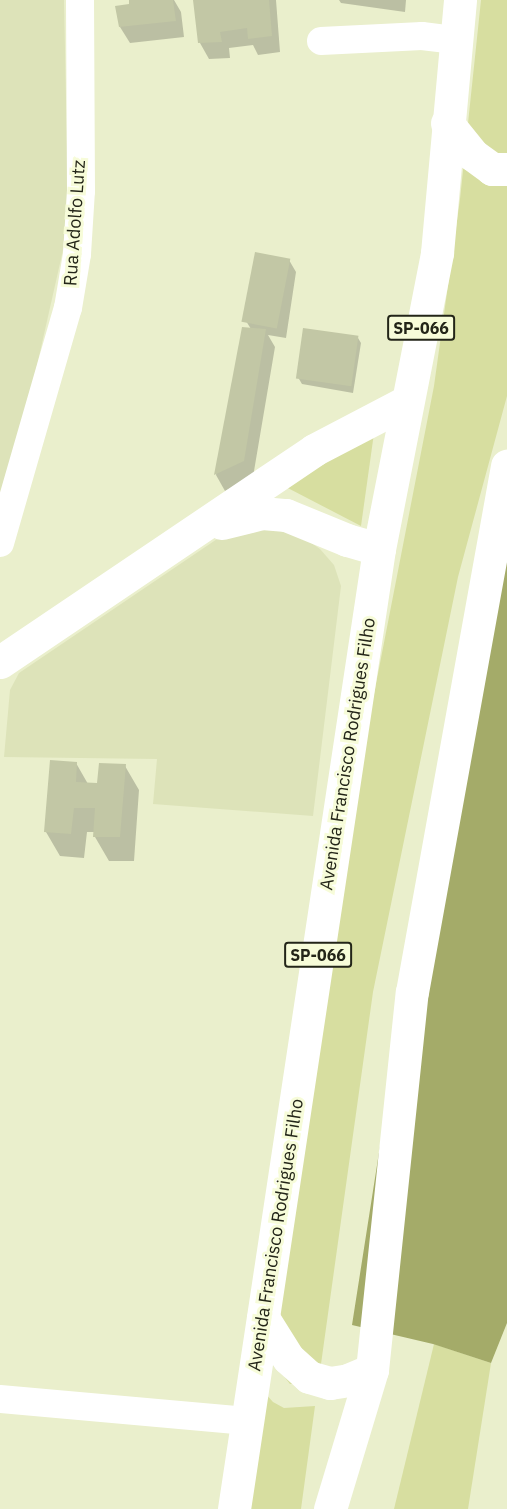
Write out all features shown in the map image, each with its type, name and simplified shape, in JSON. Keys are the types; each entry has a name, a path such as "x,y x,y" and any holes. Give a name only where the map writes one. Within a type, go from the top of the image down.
{"main road":[{"name":"Avenida Francisco Rodrigues Filho","path":"234,1509 379,549 437,253 447,123 460,0"},
{"path":"447,123 472,155 492,169 507,169"},
{"path":"0,663 314,450 406,402"},
{"path":"330,1509 372,1370 412,992 501,523 507,466"},
{"path":"197,529 262,513 285,515 347,540 379,549"},
{"path":"263,1318 288,1358 309,1377 330,1383 348,1380 372,1370"}],"street":[{"name":"Rua Adolfo Lutz","path":"0,543 68,308 77,254 81,191 80,0"},
{"path":"321,40 422,36 456,40"},
{"path":"0,1399 247,1420"}],"shaded area":[{"path":"0,0 64,0 68,197 63,250 22,432 0,499"},
{"path":"481,0 507,0 507,396 458,577 373,992 321,1364 303,1383 290,1384 276,1366 273,1349 351,812 434,386 460,199"},
{"path":"375,426 361,526 282,485"},
{"path":"240,528 283,529 300,535 320,549 334,565 341,586 313,816 153,804 157,759 4,757 10,690 19,673 223,535"},
{"path":"507,536 507,1323 491,1363 433,1344 352,1325 385,1114"},
{"path":"434,1344 491,1363 468,1509 394,1509"},
{"path":"264,1392 273,1402 284,1408 315,1406 301,1509 246,1509"}],"building":[{"path":"129,0 173,0 176,21 119,27 115,6 129,4"},
{"path":"193,0 269,0 272,36 248,39 247,28 220,32 222,42 198,43"},
{"path":"255,252 290,259 277,329 241,322"},
{"path":"242,327 266,329 244,461 214,475"},
{"path":"303,328 358,336 351,386 296,379"},
{"path":"50,760 77,762 76,782 97,783 99,763 126,764 120,837 93,837 95,808 74,808 71,834 44,832"}]}
